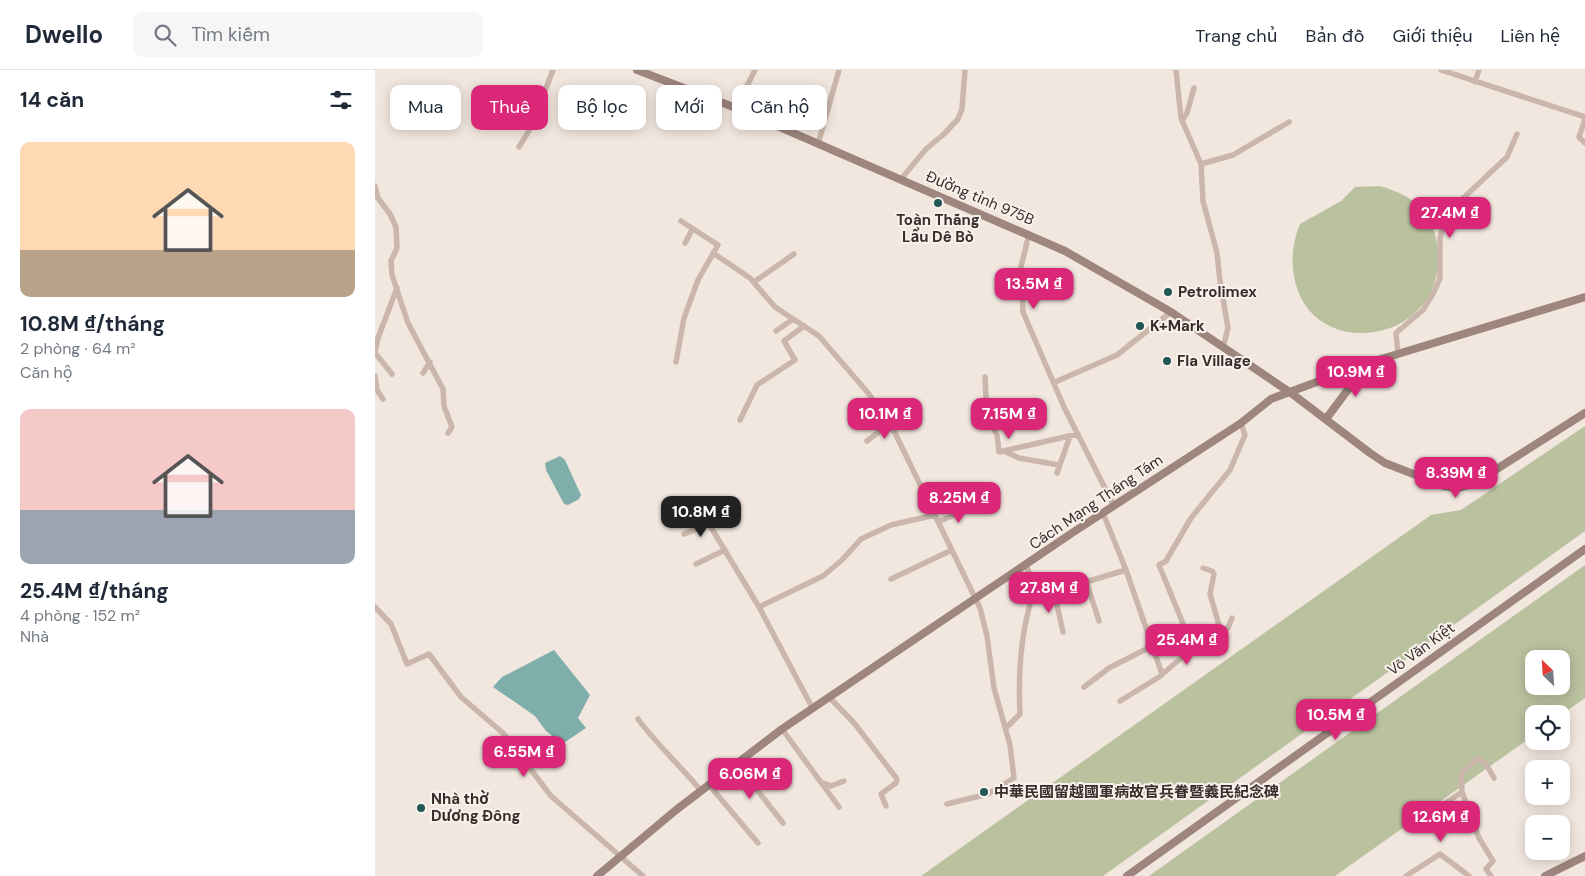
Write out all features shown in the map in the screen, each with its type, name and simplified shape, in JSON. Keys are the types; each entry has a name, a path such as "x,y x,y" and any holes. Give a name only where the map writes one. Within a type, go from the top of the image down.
{"street":[{"path":"519,147 530,129 553,70"},
{"name":"Đường tỉnh 975B","path":"637,70 732,106"},
{"path":"748,85 755,70"},
{"path":"818,144 839,70"},
{"path":"901,179 925,149 945,134 958,118 962,109 965,70"},
{"path":"1176,70 1182,121 1201,164 1203,201 1217,253 1219,281 1228,328 1223,348"},
{"path":"1441,70 1585,118 1579,137 1585,143"},
{"path":"1475,82 1479,70"},
{"path":"1182,121 1187,113 1195,88"},
{"path":"1201,164 1233,155 1289,122"},
{"name":"Đường tỉnh 975B","path":"786,130 1065,251 1171,312 1291,393 1370,453 1385,462 1434,483 1455,488 1473,484 1585,413"},
{"path":"1398,354 1396,333 1423,310 1440,278 1440,238 1445,219 1459,202 1507,157 1517,134"},
{"path":"375,186 378,198 391,214 396,227 397,248 391,261 391,268 408,323 443,389 444,406 452,427 448,433"},
{"path":"676,362 684,318 699,280 718,245 692,230 681,221"},
{"path":"685,243 692,230"},
{"path":"1029,234 1021,267 1023,312 1078,434 1114,506"},
{"path":"713,253 754,282 769,302 825,342 869,394 890,423 976,599 987,636 994,688 1006,728 1014,778 988,794 972,800 947,804"},
{"path":"754,282 793,254"},
{"path":"392,374 375,353 378,338 397,288"},
{"name":"Cách Mạng Tháng Tám","path":"597,876 709,784 782,730 1103,513 1241,423 1271,399 1368,363 1585,297"},
{"path":"1055,382 1117,355 1171,312"},
{"path":"776,331 793,319"},
{"path":"740,420 757,385 795,360 784,341 804,326"},
{"path":"423,373 429,362"},
{"path":"1326,419 1368,363"},
{"path":"375,376 377,390 383,399"},
{"path":"985,377 987,417 997,435 999,452 1006,452 1078,434"},
{"path":"867,441 890,423"},
{"path":"1193,648 1159,566 1166,561 1191,518 1230,470 1245,435 1241,423"},
{"path":"1057,473 1070,436"},
{"path":"1006,452 1019,458 1059,466"},
{"path":"938,522 972,508"},
{"path":"700,510 759,608 813,709"},
{"path":"1103,513 1126,570 1163,674"},
{"path":"759,608 823,576 842,560 861,539 891,526 935,515"},
{"path":"684,534 709,524"},
{"name":"Võ Văn Kiệt","path":"1127,876 1585,549"},
{"path":"696,564 725,550"},
{"path":"891,579 952,550"},
{"path":"1006,728 1020,714 1019,663 1025,621 1032,598 1032,580 1026,565"},
{"path":"1203,568 1212,571 1214,574 1210,594 1221,632"},
{"path":"1032,598 1087,584 1126,570"},
{"path":"1087,584 1099,620"},
{"path":"1054,592 1063,632"},
{"path":"375,607 391,624 407,664 429,654 461,697 503,733 551,796 643,876"},
{"path":"1120,701 1163,674 1193,648 1230,626 1232,618"},
{"path":"1084,687 1109,668 1152,646"},
{"path":"830,698 855,724 897,779 896,783 881,794 886,806"},
{"path":"638,719 656,744 679,764 701,791"},
{"path":"782,730 839,807"},
{"path":"1491,876 1486,869 1492,859 1479,838 1462,792 1461,772 1478,758 1486,764 1494,778"},
{"path":"736,763 783,823"},
{"path":"823,783 831,786 844,781"},
{"path":"709,784 758,843"},
{"path":"1447,802 1462,792"},
{"path":"1405,876 1440,854 1469,876"},
{"path":"1545,876 1585,856"}],"green space":[{"path":"1380,186 1410,199 1425,213 1434,232 1437,244 1436,278 1424,304 1403,322 1377,332 1350,332 1325,323 1305,305 1294,276 1294,243 1300,224 1341,201 1355,187"},
{"path":"1585,426 1585,531 1103,876 921,876 1431,515 1461,510"},
{"path":"1585,565 1585,698 1570,709 1570,705 1525,705 1525,741 1335,876 1149,876"}],"water":[{"path":"560,456 565,460 581,495 579,499 568,505 564,504 546,470 545,463"},
{"path":"554,650 590,695 578,718 586,728 562,744 546,731 535,716 493,687 502,677"}],"place":[{"name":"Toàn Thắng Lẩu Dê Bò","path":"938,203"},
{"name":"Petrolimex","path":"1168,292"},
{"name":"K+Mark","path":"1140,326"},
{"name":"Fla Village","path":"1167,361"},
{"name":"中華民國留越國軍病故官兵眷暨義民紀念碑","path":"984,792"},
{"name":"Nhà thờ Dương Đông","path":"421,808"}]}
